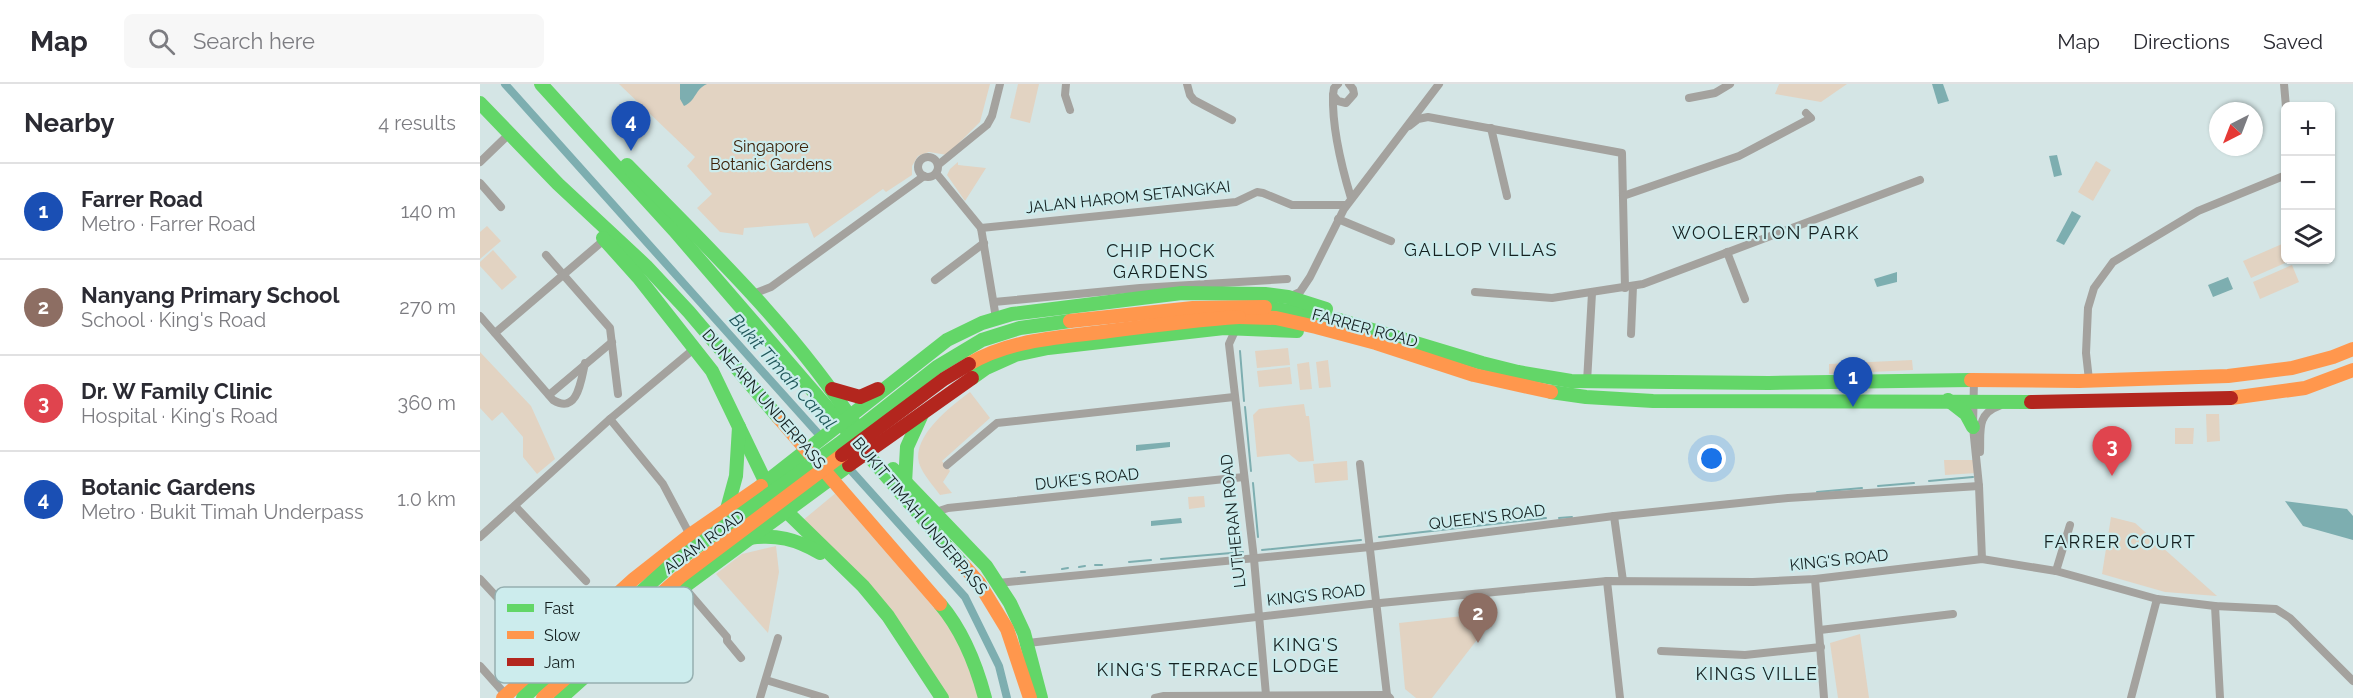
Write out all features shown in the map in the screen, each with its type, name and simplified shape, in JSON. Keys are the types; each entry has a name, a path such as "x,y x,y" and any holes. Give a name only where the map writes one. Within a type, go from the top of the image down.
{"highway":[{"path":"541,84 565,110 584,121 726,264 832,389 850,419 874,447 933,513 986,566 1014,611 1028,643 1041,698"},
{"path":"480,104 506,136 638,277 695,348 712,371 766,483 786,511 862,586 888,616 942,698"},
{"name":"BUKIT TIMAH UNDERPASS","path":"565,110 674,230 979,583 1007,629 1030,698"},
{"name":"DUNEARN UNDERPASS","path":"506,136 646,266 689,312 938,599 954,620 967,644 985,698"},
{"path":"625,587 690,535 766,483 850,419 947,340 996,318 1041,310 1182,293 1265,294 1288,297 1328,309 1382,331"},
{"name":"FARRER ROAD","path":"848,452 937,367 965,349 999,333 1056,322 1193,308 1265,307 1296,311 1382,331 1511,371 1587,382 2089,380 2259,374 2330,359 2353,349"},
{"name":"FARRER ROAD","path":"848,452 945,379 987,353 1004,347 1074,335 1194,320 1240,323 1276,318 1376,343 1474,375 1533,390 1562,395 1653,401 1948,400 2011,402 2234,399 2306,388 2353,370"},
{"path":"689,587 748,538 839,473 848,452 874,447 986,368 1015,355 1048,348 1214,329 1240,323"},
{"path":"918,363 916,377 920,388 930,396 945,396"},
{"path":"832,389 860,397 892,384"},
{"path":"1948,400 1966,414 1973,427"},
{"path":"905,483 907,447 922,413"},
{"path":"727,509 736,476 739,424"},
{"name":"ADAM ROAD","path":"647,587 671,565 848,452"},
{"name":"ADAM ROAD","path":"669,587 848,452"},
{"path":"706,524 725,523 734,534 728,554"},
{"path":"748,538 783,536 797,540 840,565"},
{"path":"504,697 519,683"},
{"name":"ADAM ROAD","path":"523,698 540,683"},
{"name":"ADAM ROAD","path":"543,698 560,683"},
{"path":"561,698 578,683"}],"street":[{"path":"996,318 981,228 937,169 933,158 922,159 918,168 924,176 930,177 937,169 987,125 992,116 1000,84"},
{"path":"1066,84 1065,95 1070,110"},
{"path":"1187,84 1194,100 1232,120"},
{"path":"1338,84 1333,94 1334,116 1349,202"},
{"path":"1334,116 1336,109 1352,99 1353,89 1349,84"},
{"path":"1288,297 1297,295 1310,276 1338,219 1349,202 1439,84"},
{"path":"1689,98 1715,93 1730,84"},
{"path":"2284,84 2286,102"},
{"path":"1333,94 1338,101 1346,103"},
{"path":"1623,196 1739,156 1811,118 1806,113"},
{"path":"1409,126 1418,119 1428,117 1622,153 1631,334"},
{"path":"1491,128 1507,196"},
{"path":"480,162 506,136"},
{"path":"757,299 924,176"},
{"path":"2089,380 2086,352 2088,308 2094,288 2113,261 2198,211 2281,177"},
{"path":"1475,292 1543,298 1629,287 1920,180"},
{"path":"480,183 501,207"},
{"name":"JALAN HAROM SETANGKAI","path":"981,228 1236,201 1257,192 1292,206 1349,202"},
{"path":"1338,219 1391,241"},
{"path":"495,333 604,240"},
{"path":"935,280 984,243"},
{"path":"1727,252 1745,299"},
{"path":"546,255 610,328 618,394"},
{"path":"1310,276 1311,295 1328,309"},
{"path":"994,302 1140,288 1287,279"},
{"path":"1587,382 1592,293"},
{"path":"480,316 549,395 561,404 572,401 578,390 585,363"},
{"path":"1214,329 1229,344 1240,323"},
{"path":"549,395 612,342"},
{"name":"LUTHERAN ROAD","path":"1229,344 1254,559 1266,695"},
{"path":"480,537 610,419 695,348"},
{"path":"1974,380 1973,427 1978,464 1982,559"},
{"path":"947,465 997,423 1234,397"},
{"path":"1978,464 1982,419 1985,413 2011,402"},
{"path":"610,419 658,479 690,535"},
{"path":"1155,698 1266,695 1388,696 1375,604 1360,464"},
{"name":"DUKE'S ROAD","path":"933,513 948,508 1244,477"},
{"name":"QUEEN'S ROAD","path":"998,583 1370,547 1614,516 1788,498 1979,486"},
{"path":"515,506 586,581"},
{"path":"1614,516 1623,581"},
{"path":"2056,571 2070,525"},
{"name":"KING'S ROAD","path":"1028,643 1375,604 1607,581 1753,582 1815,579 1982,559 2056,571 2157,599 2215,606 2262,608 2283,612 2353,681"},
{"path":"480,579 495,595"},
{"path":"1815,579 1824,698"},
{"path":"1607,581 1620,698"},
{"name":"ADAM ROAD","path":"693,599 741,658"},
{"path":"2131,698 2157,599"},
{"path":"2215,606 2220,698"},
{"path":"1820,630 1953,614"},
{"path":"760,698 778,638"},
{"path":"1661,651 1745,655 1821,647"},
{"path":"480,666 504,697"},
{"path":"766,680 825,698"}],"green space":[{"name":"Singapore Botanic Gardens","path":"619,84 990,84 980,122 947,155 929,152 918,156 912,166 912,175 886,192 883,189 814,238 808,223 744,228 743,235 720,232 697,208 712,194 687,166 695,157"},
{"path":"1018,84 1039,84 1030,123 1010,118"},
{"path":"1779,84 1847,84 1821,102 1775,94"},
{"path":"2096,161 2111,170 2093,201 2078,192"},
{"path":"958,162 958,165 986,168 965,201 947,175"},
{"path":"487,226 501,241 480,259 480,232"},
{"path":"2281,244 2281,264 2283,264 2251,278 2243,261"},
{"path":"493,250 517,277 502,290 480,266 480,262"},
{"path":"2292,265 2299,282 2260,299 2253,282"},
{"path":"1288,348 1290,365 1257,368 1255,351"},
{"path":"480,352 531,406 555,459 537,474 523,457 523,437 502,412 492,421 480,408"},
{"path":"1328,360 1331,387 1319,388 1316,362"},
{"path":"1912,360 1913,370 1829,374 1829,364"},
{"path":"1309,362 1312,389 1300,390 1297,364"},
{"path":"1290,367 1292,384 1259,387 1257,371"},
{"path":"970,392 990,418 942,461 950,471 943,482 952,493 940,495 919,463 918,453 921,442 944,413"},
{"path":"1304,404 1306,416 1309,416 1314,461 1299,462 1289,454 1257,457 1253,415 1259,409"},
{"path":"2206,414 2219,414 2220,441 2207,442"},
{"path":"2175,428 2194,428 2193,444 2175,444"},
{"path":"1944,460 1974,460 1977,473 1945,475"},
{"path":"1347,461 1348,480 1315,483 1313,464"},
{"path":"837,492 942,614 967,658 979,698 947,698 802,521"},
{"path":"1204,496 1205,507 1189,509 1188,497"},
{"path":"2111,517 2135,523 2217,596 2165,592 2102,574"},
{"path":"776,546 779,572 768,633 716,574 742,554"},
{"path":"1490,613 1493,619 1432,698 1416,698 1405,689 1399,623"},
{"path":"1860,634 1869,698 1838,698 1830,643"}],"water":[{"path":"680,84 707,84 684,106 680,99"},
{"path":"1932,84 1943,84 1949,101 1938,104"},
{"path":"2057,155 2062,175 2054,177 2049,156"},
{"path":"2072,211 2081,216 2064,245 2056,241"},
{"path":"1897,272 1897,282 1877,287 1874,279"},
{"path":"2228,277 2233,289 2213,297 2208,285"},
{"path":"1170,442 1170,447 1136,451 1136,445"},
{"path":"2285,501 2347,509 2353,516 2353,540 2303,526"},
{"path":"1181,518 1182,523 1151,526 1151,521"}],"waterway":[{"name":"Bukit Timah Canal","path":"505,84 823,439"},
{"path":"1240,351 1244,401"},
{"path":"1245,407 1251,471"},
{"name":"Bukit Timah Canal","path":"847,466 965,597 999,666 1007,698"},
{"path":"1929,481 1973,477"},
{"path":"1253,483 1258,537"},
{"path":"1878,486 1914,483"},
{"path":"1817,492 1862,488"},
{"path":"1559,518 1572,517"},
{"path":"1379,537 1546,518"},
{"path":"1262,550 1361,540"},
{"path":"1161,559 1243,552"},
{"path":"1129,562 1151,560"},
{"path":"1095,565 1102,565"},
{"path":"1079,567 1085,566"},
{"path":"1062,569 1068,568"}],"traffic: fast":[{"path":"541,84 674,230 963,565"},
{"path":"480,103 558,184 646,266 689,312 778,417"},
{"path":"627,165 777,322 831,390 856,426"},
{"path":"603,238 638,277 712,371 766,483 786,511 863,586 888,616 942,698"},
{"path":"761,486 947,340 982,323 1012,314 1182,293 1265,294 1288,297 1326,309"},
{"path":"1265,307 1339,320 1482,363 1571,381 1769,383 1971,380"},
{"path":"647,587 671,565 839,444 937,367 982,340 1020,328 1070,321"},
{"path":"972,378 986,368 1015,355 1048,348 1224,328 1297,331"},
{"path":"1551,392 1586,397 1653,401 2031,402"},
{"path":"1948,400 1966,414 1973,427"},
{"path":"905,483 907,447 922,414"},
{"path":"727,509 736,476 739,427"},
{"path":"685,587 849,465"},
{"path":"893,469 986,566 1010,603 1024,633 1041,698"},
{"path":"749,538 786,539 803,544 820,553"},
{"path":"940,604 968,648 985,698"},
{"path":"523,698 540,683"},
{"path":"561,698 578,683"}],"traffic: slow":[{"path":"1070,321 1193,308 1265,307"},
{"path":"1239,317 1276,318 1316,327 1376,343 1474,375 1551,392"},
{"path":"969,364 1000,350 1033,341 1170,323 1239,317"},
{"path":"1971,380 2079,381 2228,376 2292,368 2353,349"},
{"path":"2231,398 2305,388 2353,370"},
{"path":"778,417 940,604"},
{"path":"669,587 842,455"},
{"path":"625,587 690,535 761,486"},
{"path":"963,565 979,583 1007,629 1030,698"},
{"path":"503,698 520,683"},
{"path":"543,698 560,683"}],"traffic: jam":[{"path":"842,455 944,379 969,364"},
{"path":"849,465 972,378"},
{"path":"832,389 860,397 878,389"},
{"path":"2031,402 2231,398"}],"place":[{"name":"Botanic Gardens","path":"631,151"},
{"name":"Farrer Road","path":"1853,407"},
{"name":"Dr. W Family Clinic","path":"2112,476"},
{"name":"Nanyang Primary School","path":"1478,643"}],"district":[{"name":"WOOLERTON PARK","path":"1766,232"},
{"name":"GALLOP VILLAS","path":"1481,249"},
{"name":"CHIP HOCK GARDENS","path":"1161,260"},
{"name":"FARRER COURT","path":"2120,541"},
{"name":"KING'S LODGE","path":"1306,654"},
{"name":"KING'S TERRACE","path":"1178,669"},
{"name":"KINGS VILLE","path":"1757,673"}]}
